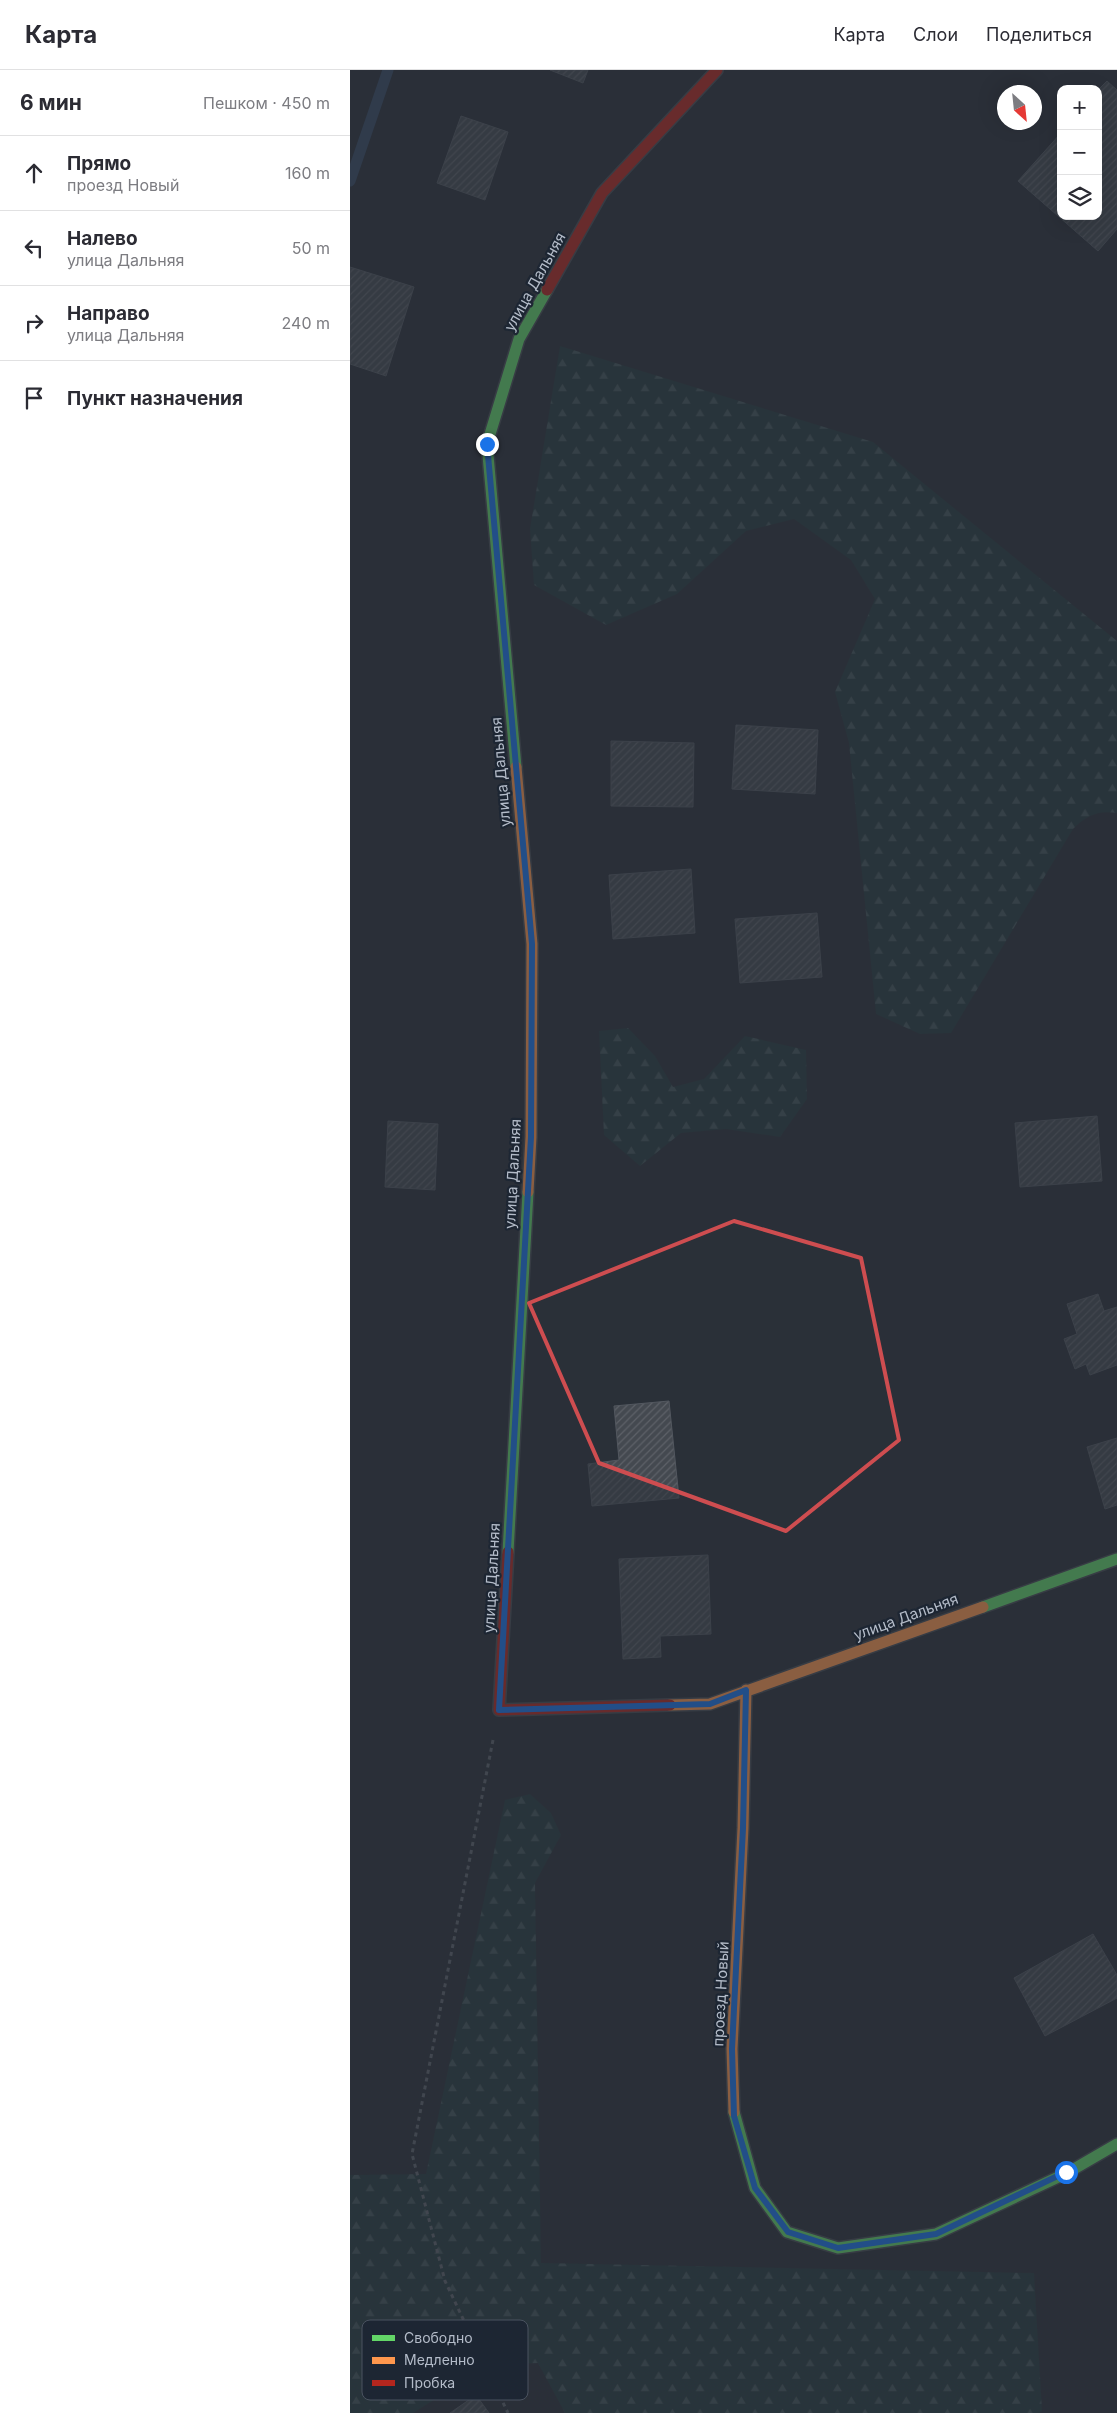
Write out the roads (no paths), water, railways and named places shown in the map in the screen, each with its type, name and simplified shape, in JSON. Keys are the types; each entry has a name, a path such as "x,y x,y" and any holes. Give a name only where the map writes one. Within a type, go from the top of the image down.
{"street":[{"name":"улица Дальняя","path":"717,70 602,193 519,339 487,444 532,944 531,1137 499,1710 710,1704 1117,1559"},
{"name":"проезд Новый","path":"746,1690 743,1828 732,2049 734,2116 755,2188 788,2232 838,2248 936,2234 1066,2172 1117,2144"}],"waterway":[{"path":"350,181 388,70"}]}
